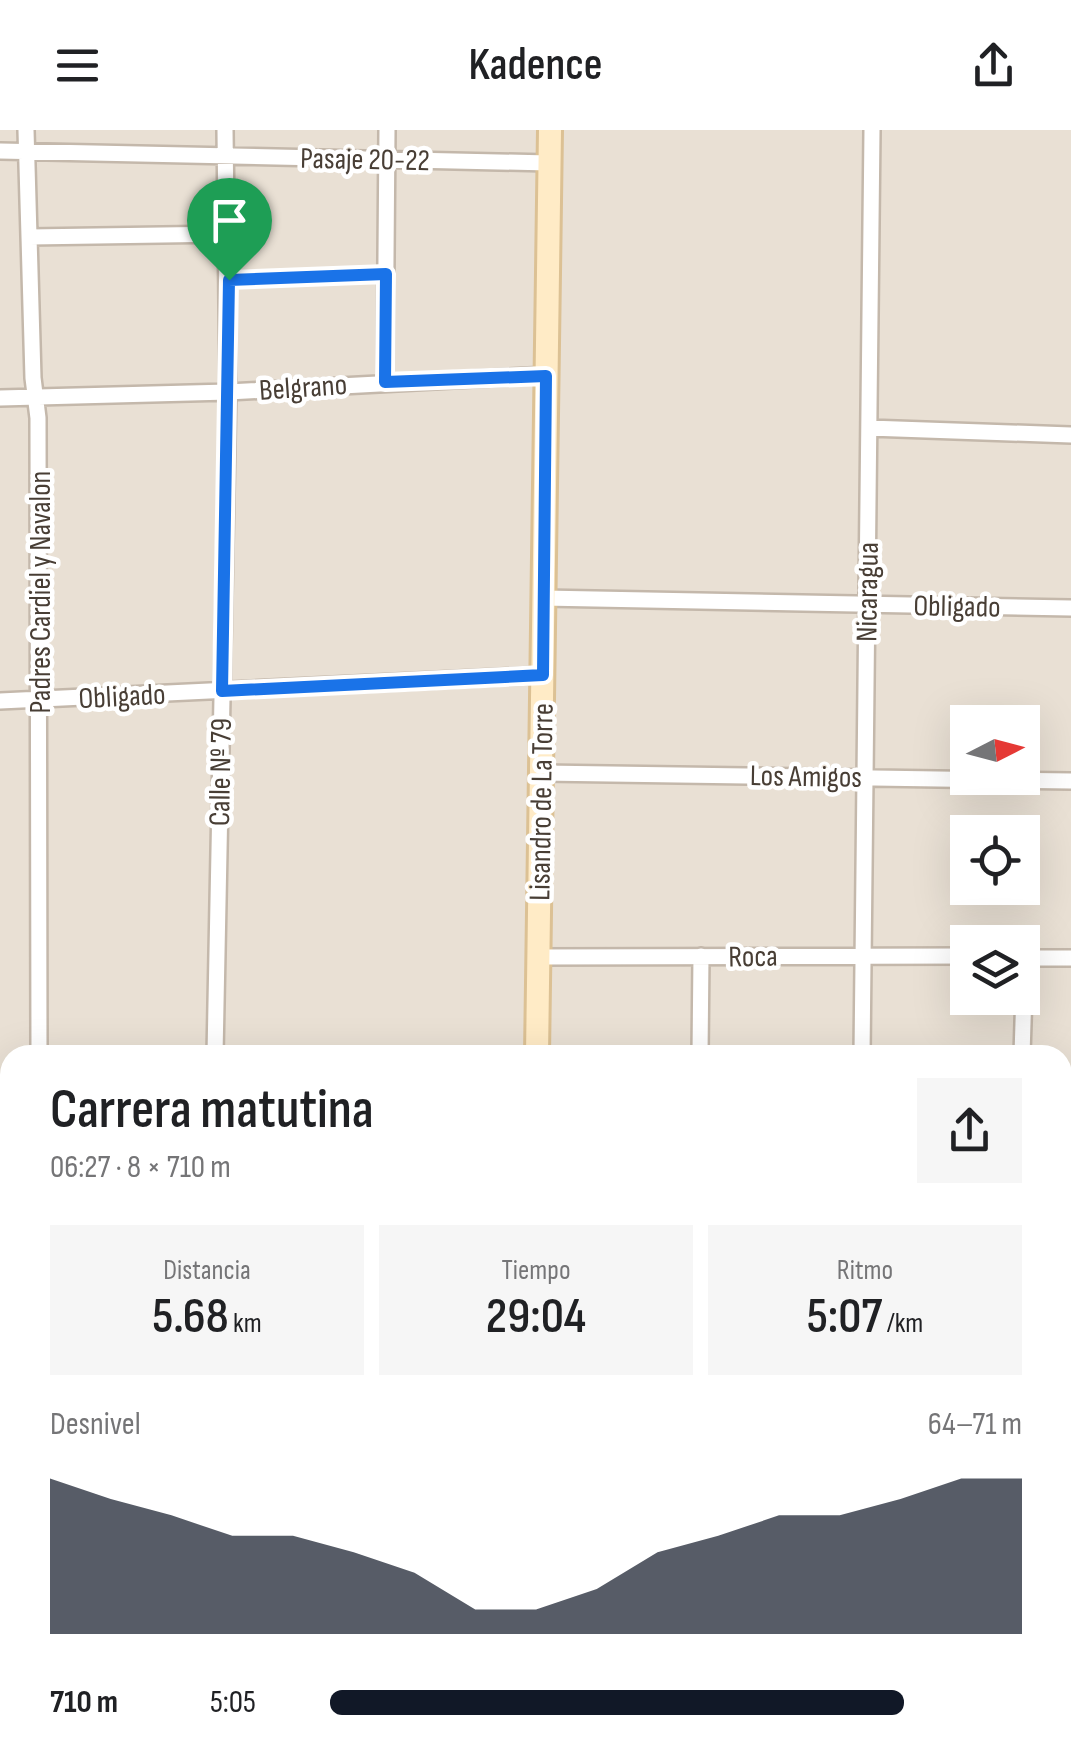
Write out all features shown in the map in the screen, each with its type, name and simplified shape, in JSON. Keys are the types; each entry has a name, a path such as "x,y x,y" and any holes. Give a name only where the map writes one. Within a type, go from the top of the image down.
{"street":[{"name":"Padres Cardiel y Navalon","path":"26,130 38,418 39,1045"},
{"name":"Calle Nº 79","path":"215,1045 228,392 225,130"},
{"path":"385,382 387,130"},
{"name":"Lisandro de La Torre","path":"537,1045 550,130"},
{"name":"Nicaragua","path":"862,1045 872,130"},
{"name":"Pasaje 20-22","path":"0,151 549,163"},
{"path":"30,237 228,234"},
{"name":"Belgrano","path":"0,398 228,392 546,376"},
{"path":"869,428 1071,435"},
{"name":"Obligado","path":"543,598 1071,608"},
{"name":"Obligado","path":"0,701 543,675"},
{"name":"Los Amigos","path":"542,773 1071,781"},
{"path":"700,1045 701,956"},
{"name":"Roca","path":"538,957 950,956"},
{"path":"1040,958 1071,958"},
{"path":"1022,1045 1023,1015"}],"lane":[{"path":"229,280 386,274"}],"shaded area":[{"path":"0,130 1071,130 1071,1045 0,1045"}],"route":[{"path":"386,274 385,382 546,376 543,675 222,691 229,280 386,274"}]}
